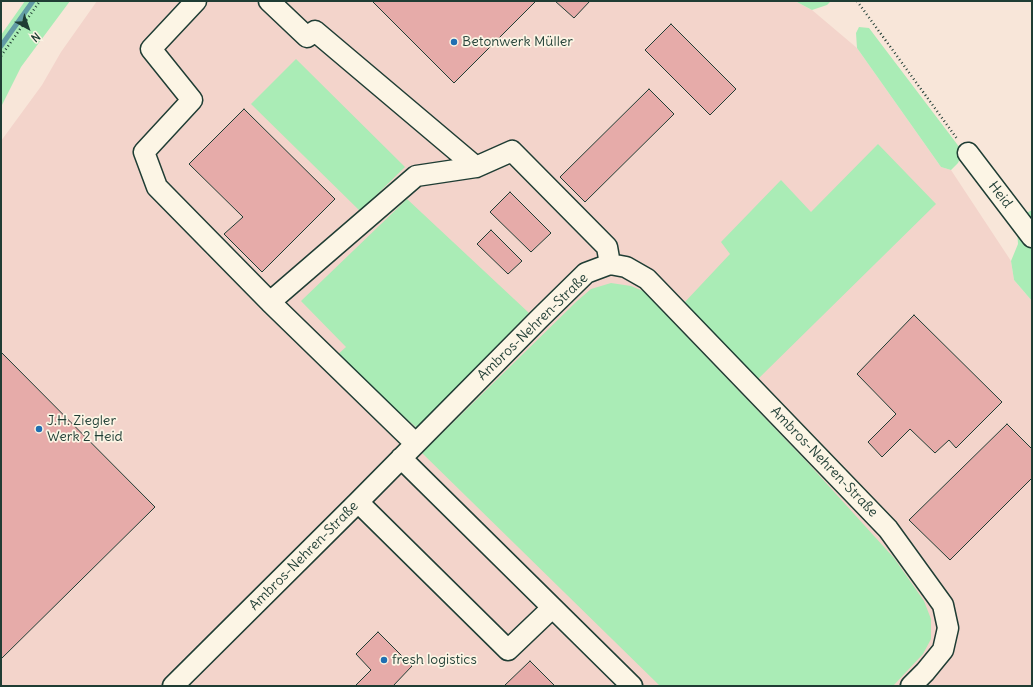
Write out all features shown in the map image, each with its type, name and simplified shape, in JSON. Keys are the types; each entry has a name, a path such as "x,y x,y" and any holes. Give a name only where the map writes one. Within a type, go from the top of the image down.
{"street":[{"path":"196,1 151,49 192,100 144,152 157,187 270,302 415,444"},
{"path":"270,1 307,38 315,31 476,167"},
{"path":"270,302 416,176 476,167 512,151 607,247 610,264"},
{"name":"Heid","path":"968,153 1032,236"},
{"name":"Ambros-Nehren-Straße","path":"173,686 586,273 610,264 626,267 647,279 888,529 943,605 948,628 943,650 911,686"},
{"path":"401,458 632,686"},
{"path":"358,502 508,650 552,608"}],"path":[{"path":"1,56 40,1"},
{"path":"857,1 968,153"}],"shaded area":[{"path":"97,1 795,1 812,10 857,48 941,167 951,170 1011,261 1014,280 1032,301 1032,686 1,686 1,141 42,85 61,52"}],"green space":[{"path":"25,1 70,1 21,67 1,107 1,35"},
{"path":"795,1 831,1 827,5 812,10"},
{"path":"859,27 869,28 963,152 958,163 951,170 941,167 857,48 856,33"},
{"path":"296,59 405,167 360,211 251,104"},
{"path":"878,144 936,204 758,379 684,303 730,254 721,242 781,180 811,212"},
{"path":"407,199 529,313 417,428 335,357 346,347 301,301"},
{"path":"1032,210 1032,301 1014,280 1011,261 1018,244 1017,228 1023,215"},
{"path":"611,283 631,286 643,291 807,462 894,558 924,601 931,619 931,639 923,654 893,686 660,686 422,453 577,301 591,289"}],"building":[{"name":"Betonwerk Müller","path":"372,1 536,1 454,83"},
{"path":"555,1 590,1 574,18"},
{"path":"671,24 736,89 710,115 645,50"},
{"path":"649,89 674,114 585,202 560,177"},
{"path":"244,109 335,199 262,272 224,234 243,217 189,164"},
{"path":"510,192 551,233 531,252 490,212"},
{"path":"491,230 522,261 508,274 477,244"},
{"path":"914,315 1002,402 956,448 949,440 935,453 910,429 882,457 868,442 896,414 857,374"},
{"name":"J.H. Ziegler Werk 2 Heid","path":"1,352 155,507 1,659"},
{"path":"1007,424 1032,449 1032,478 950,560 909,520"},
{"name":"fresh logistics","path":"378,632 412,666 393,686 355,686 371,670 356,654"},
{"name":"fresh logistics","path":"530,661 555,686 504,686"}],"waterway":[{"path":"1,46 33,1"}],"place":[{"name":"Betonwerk Müller","path":"454,42"},
{"name":"J.H. Ziegler Werk 2 Heid","path":"39,429"},
{"name":"fresh logistics","path":"384,660"}]}
